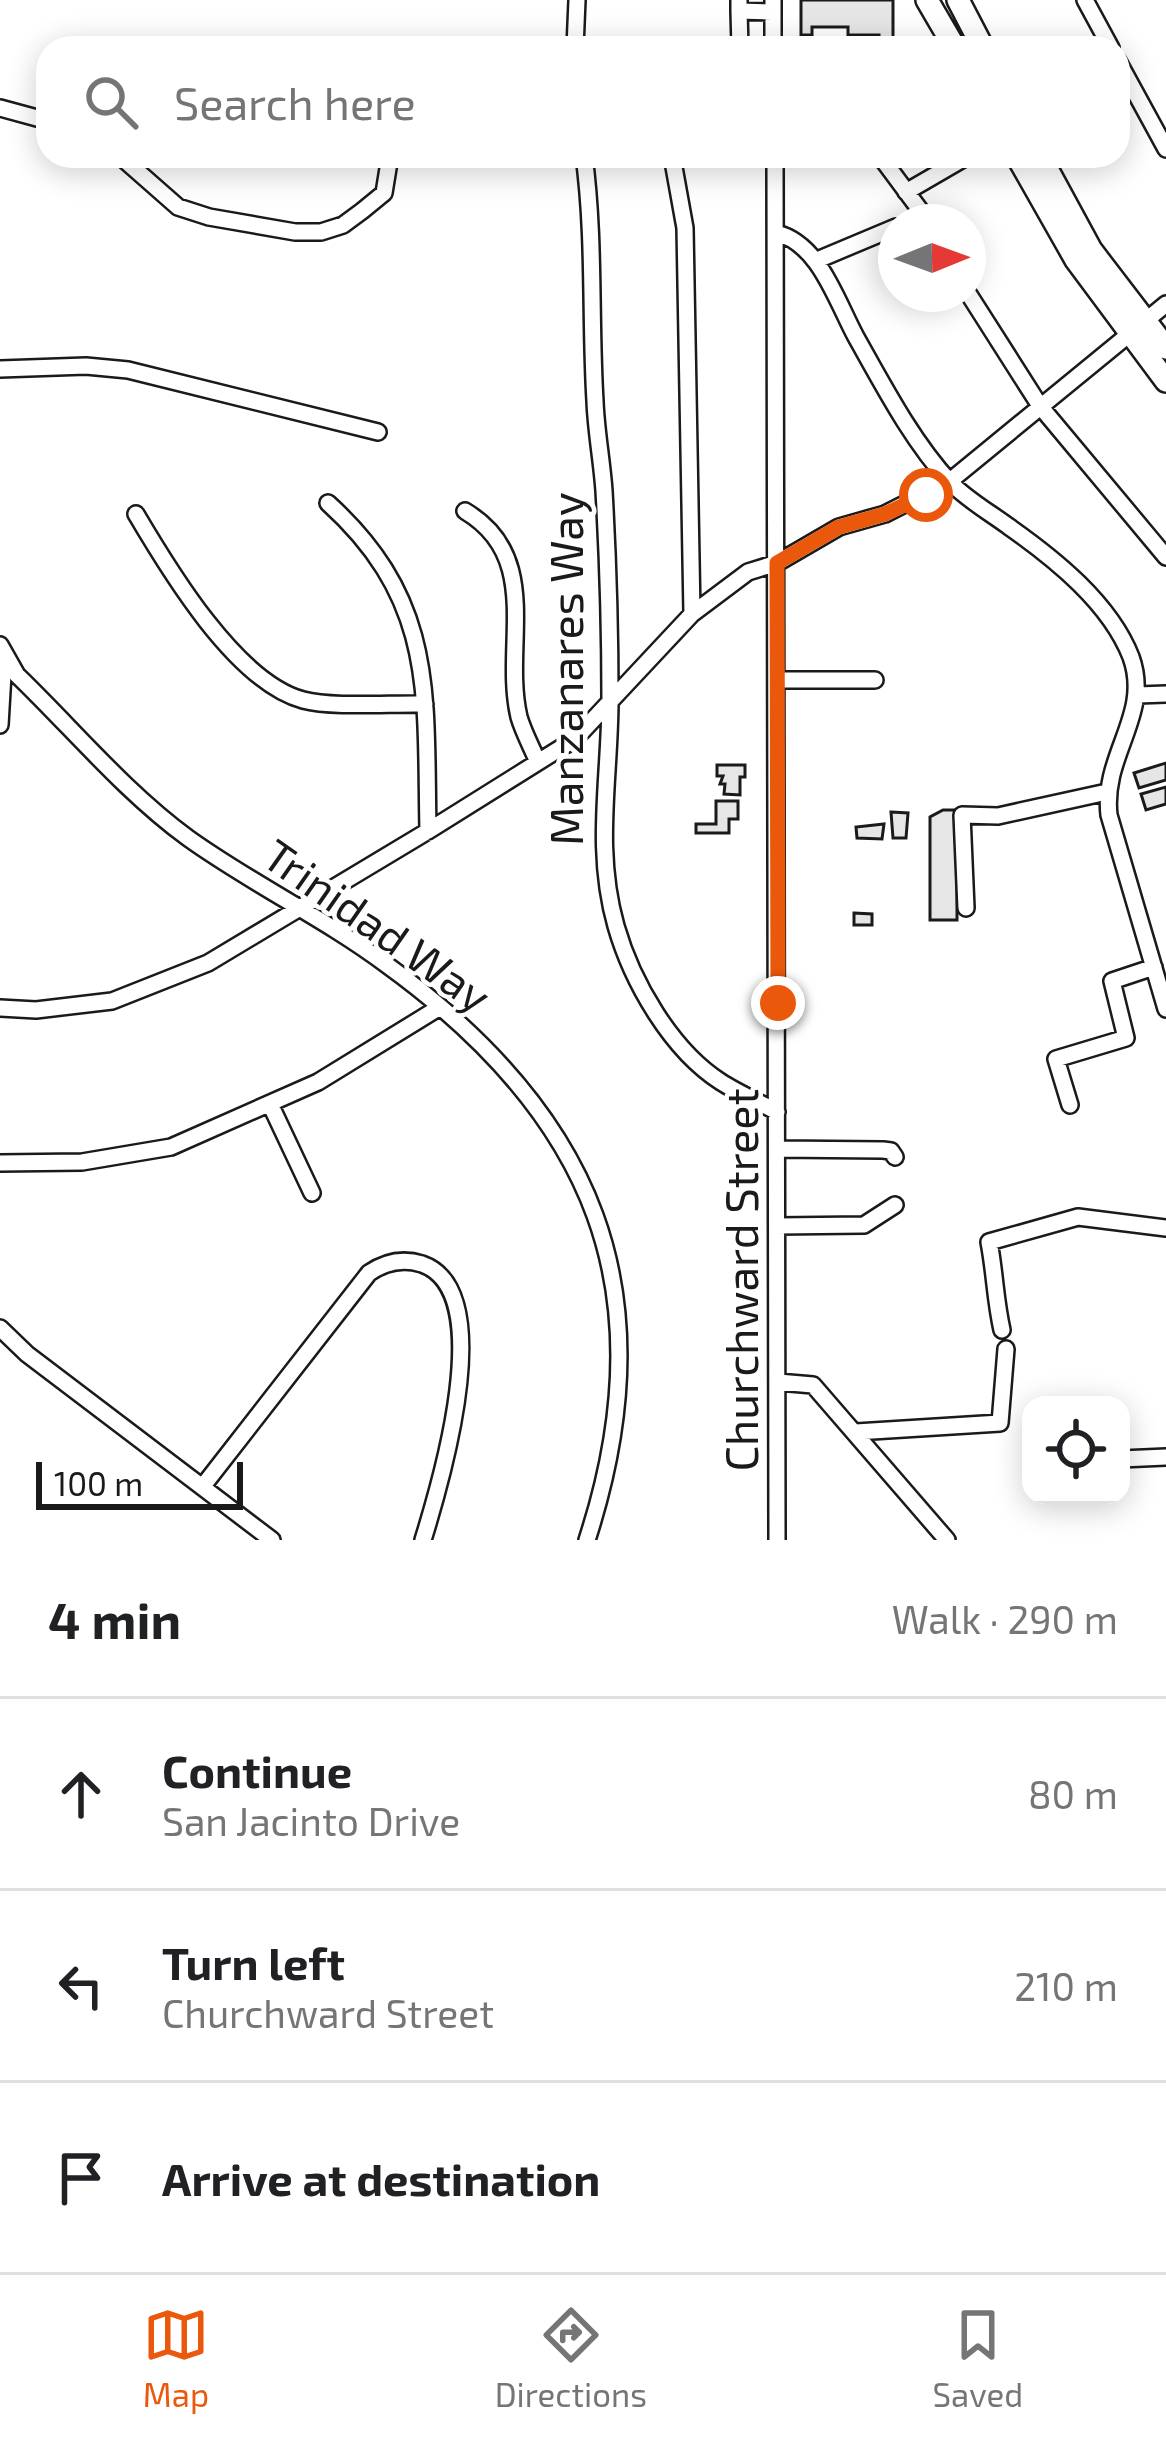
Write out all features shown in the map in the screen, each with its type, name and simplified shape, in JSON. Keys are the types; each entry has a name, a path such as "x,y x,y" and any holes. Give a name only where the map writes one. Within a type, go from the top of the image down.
{"main road":[{"path":"928,0 948,36"},
{"path":"958,0 977,36"},
{"path":"1024,168 1076,260 1137,327 1166,348"},
{"path":"1047,168 1166,381"}],"street":[{"path":"576,36 577,0"},
{"path":"1085,0 1104,36"},
{"path":"740,36 739,6 773,6"},
{"path":"1130,83 1166,149"},
{"path":"0,108 36,118"},
{"path":"134,168 178,207 208,218 321,232 343,225 384,193 388,168"},
{"name":"Manzanares Way","path":"586,168 593,223 595,402 604,488 610,704 603,857 617,928 650,1003 682,1045 717,1080 777,1112"},
{"path":"674,168 685,228 692,614"},
{"name":"Churchward Street","path":"775,168 777,1540"},
{"path":"889,168 915,204"},
{"path":"906,192 947,168"},
{"path":"776,233 797,238 815,261 887,392 950,482 1047,554 1117,626 1131,658 1138,695 1106,792 1166,1009"},
{"path":"815,261 878,235"},
{"path":"0,1008 36,1010 112,1001 208,963 428,831 575,739 692,614 748,572 777,563 839,527 885,514 950,482 1166,304"},
{"path":"980,312 1040,406 1166,557"},
{"path":"0,368 128,370 378,431"},
{"path":"328,503 357,529 410,615 423,670 428,831"},
{"path":"465,512 484,523 507,559 514,583 518,713 537,760"},
{"path":"136,514 187,596 234,652 272,684 303,700 425,704"},
{"path":"0,725 2,651"},
{"name":"Trinidad Way","path":"2,651 117,775 184,835 386,963 499,1059 548,1121 589,1196 610,1264 619,1316 619,1374 599,1501 587,1540"},
{"path":"777,680 875,680"},
{"path":"1138,695 1166,694"},
{"path":"966,908 962,815 998,816 1106,792"},
{"path":"1070,1105 1056,1059 1126,1038 1112,981 1154,967"},
{"path":"0,1163 82,1162 171,1147 318,1082 440,1007"},
{"path":"271,1106 312,1193"},
{"path":"777,1149 884,1150 895,1157"},
{"path":"777,1226 864,1225 895,1205"},
{"path":"1002,1330 991,1286 995,1272 989,1242 1078,1217 1166,1228"},
{"path":"203,1486 369,1273 398,1261 419,1263 450,1288 457,1308 460,1352 452,1424 423,1540"},
{"path":"0,1328 27,1354 272,1540"},
{"path":"856,1432 1000,1423 1006,1349"},
{"path":"778,1382 813,1385 947,1540"},
{"path":"1130,1459 1166,1457"}],"building":[{"path":"801,0 893,0 893,36 848,35 848,27 812,27 812,35 801,35"},
{"path":"1166,763 1166,780 1139,788 1134,773"},
{"path":"717,765 745,765 740,795 724,794"},
{"path":"1166,787 1166,804 1146,810 1141,794"},
{"path":"716,801 738,801 738,819 729,819 729,833 696,833 696,824 716,824"},
{"path":"957,810 957,920 930,920 930,817"},
{"path":"891,812 908,813 906,838 893,838"},
{"path":"884,824 882,839 857,838 856,827"},
{"path":"854,913 872,914 872,925 854,925"}],"route":[{"path":"778,1003 777,563 839,527 885,514 926,495"}]}
